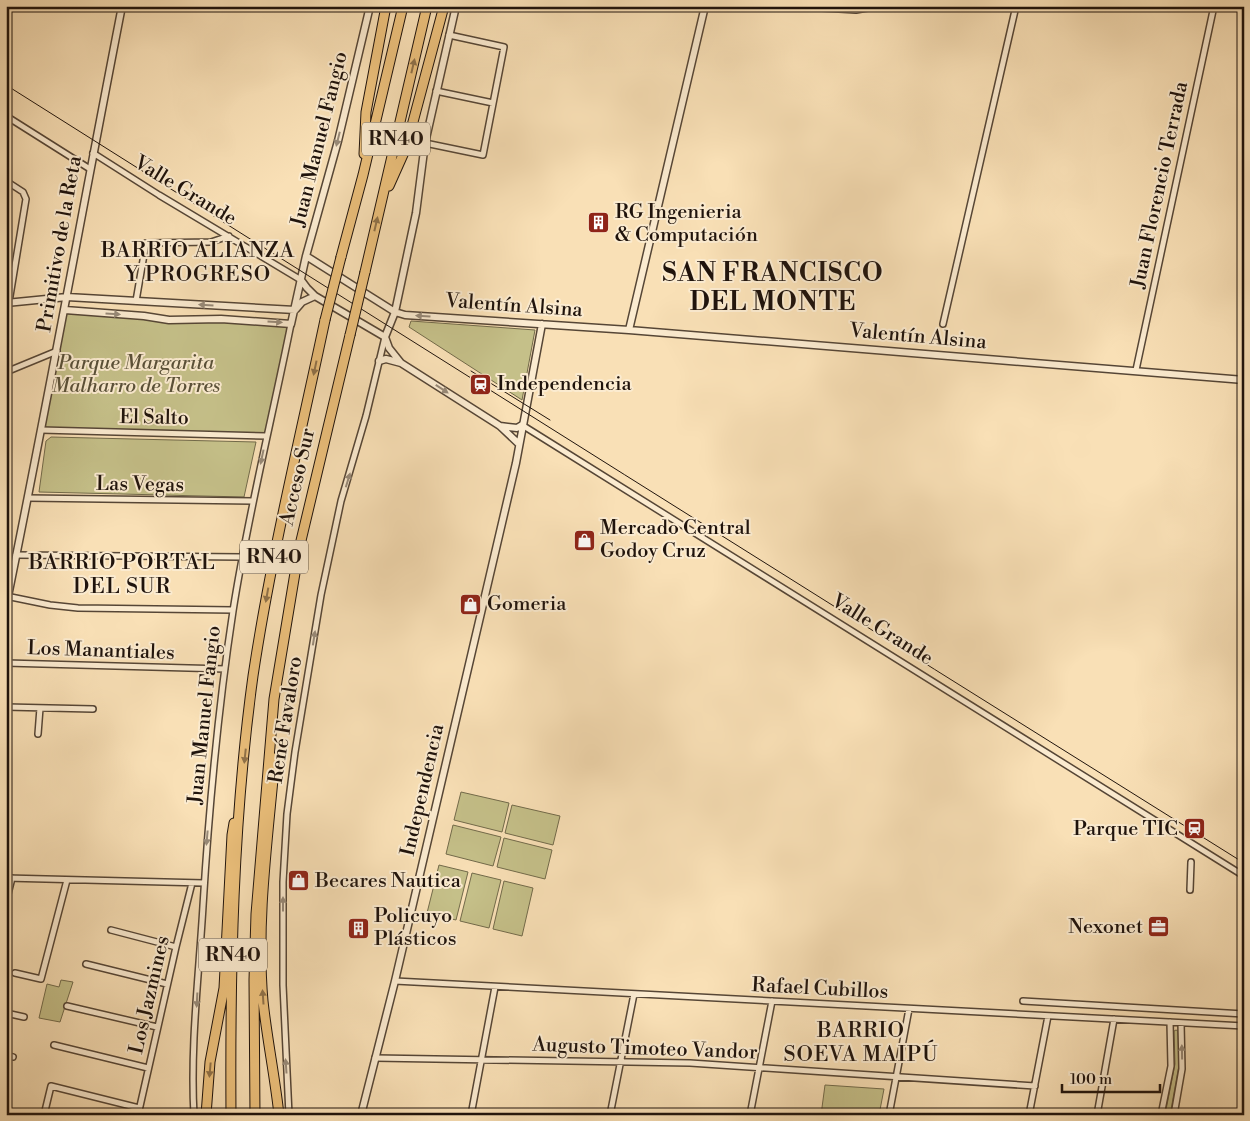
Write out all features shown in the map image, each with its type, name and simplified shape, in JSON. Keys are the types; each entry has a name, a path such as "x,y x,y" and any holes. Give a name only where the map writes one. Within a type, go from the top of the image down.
{"highway":[{"path":"363,176 366,112 386,6"},
{"name":"Acceso Sur","path":"231,1115 234,916 240,796 253,678 273,563 325,320 363,176 403,6"},
{"name":"Acceso Sur","path":"255,1115 254,989 256,914 273,708 299,549 366,272 427,6"},
{"path":"380,207 406,148 444,6"},
{"path":"279,1115 263,1002 262,915 278,726 282,650"},
{"path":"206,1115 210,1062 224,988 232,835 240,796"}],"street":[{"name":"Primitivo de la Reta","path":"6,606 42,430 122,6"},
{"name":"Juan Manuel Fangio","path":"194,1115 193,1077 204,883 225,669 233,610 252,501 306,256 338,141 370,6"},
{"path":"401,363 389,348 385,338 395,312 416,214 425,143 456,6"},
{"path":"629,330 705,6"},
{"path":"788,6 856,10 879,6"},
{"path":"943,324 1016,6"},
{"name":"Juan Florencio Terrada","path":"1136,370 1214,6"},
{"path":"425,143 482,155 504,47 449,35"},
{"path":"436,91 493,102"},
{"path":"6,116 90,169"},
{"name":"Valle Grande","path":"93,153 159,196 301,280 306,288 315,296 385,338"},
{"path":"6,181 23,192 26,199 7,302 67,297 295,310 302,302 315,296"},
{"path":"136,301 146,243 212,242 229,236"},
{"name":"Valentín Alsina","path":"306,256 395,312 405,315 629,330 1244,380"},
{"path":"65,310 144,316 169,320 222,319 291,324"},
{"name":"Independencia","path":"361,1115 395,981 494,560 542,324"},
{"name":"René Favaloro","path":"289,1115 283,985 283,882 294,760 323,586 341,501 366,416 385,338"},
{"path":"6,372 57,351"},
{"path":"380,361 386,359 401,363 500,426 519,444"},
{"name":"Valle Grande","path":"522,425 1244,876"},
{"path":"500,426 517,428 522,425"},
{"name":"El Salto","path":"42,430 266,436"},
{"name":"Las Vegas","path":"28,498 252,501"},
{"path":"16,555 242,557"},
{"path":"7,597 78,608 233,610"},
{"name":"Los Manantiales","path":"6,663 225,669"},
{"path":"6,707 93,710"},
{"path":"38,734 40,708"},
{"path":"1190,890 1191,862"},
{"path":"6,902 9,878 204,883"},
{"path":"15,973 40,979 67,880"},
{"name":"Los Jazmines","path":"138,1115 192,883"},
{"path":"111,930 176,947"},
{"path":"86,964 167,984"},
{"name":"Rafael Cubillos","path":"395,981 1244,1026"},
{"path":"471,1115 495,986"},
{"path":"610,1115 634,994"},
{"path":"750,1115 772,1001"},
{"path":"1023,1001 1244,1014"},
{"path":"67,1006 157,1027"},
{"path":"889,1115 909,1008"},
{"path":"6,1013 24,1017"},
{"path":"1029,1115 1048,1016"},
{"path":"1097,1115 1114,1019"},
{"path":"1161,1115 1170,1066 1170,1022"},
{"path":"1174,1115 1182,1069 1182,1023"},
{"path":"54,1045 148,1068"},
{"path":"6,1055 14,1057"},
{"name":"Augusto Timoteo Vandor","path":"375,1058 620,1061 759,1067 1035,1086"},
{"path":"44,1115 51,1086 139,1108"},
{"path":"361,1115 377,1115"}],"green space":[{"name":"Parque Margarita Malharro de Torres","path":"65,310 291,324 266,436 41,430"},
{"path":"411,321 535,330 522,400 409,327"},
{"path":"51,437 256,442 244,497 39,492 46,441"},
{"path":"461,792 509,803 502,832 454,820"},
{"path":"512,805 560,816 553,845 505,833"},
{"path":"453,825 501,837 493,866 446,854"},
{"path":"504,838 552,850 545,879 497,867"},
{"path":"439,865 468,872 456,920 427,913"},
{"path":"472,873 501,880 489,928 460,921"},
{"path":"504,881 533,888 522,936 493,929"},
{"path":"61,980 73,982 60,1022 39,1018 47,984 59,987"},
{"path":"1174,1031 1178,1031 1179,1065 1170,1115 1165,1115 1175,1064"},
{"path":"825,1085 884,1089 879,1115 821,1115"}],"tram line":[{"path":"6,85 1244,863"},
{"path":"471,371 550,420"}],"place":[{"name":"RG Ingenieria & Computación","path":"599,223"},
{"name":"Independencia","path":"481,384"},
{"name":"Mercado Central Godoy Cruz","path":"584,540"},
{"name":"Gomeria","path":"471,604"},
{"name":"Parque TIC","path":"1194,829"},
{"name":"Becares Nautica","path":"299,881"},
{"name":"Nexonet","path":"1159,927"},
{"name":"Policuyo Plásticos","path":"358,928"}],"district":[{"name":"BARRIO ALIANZA Y PROGRESO","path":"198,263"},
{"name":"SAN FRANCISCO DEL MONTE","path":"773,288"},
{"name":"BARRIO PORTAL DEL SUR","path":"122,575"},
{"name":"BARRIO SOEVA MAIPÚ","path":"861,1043"}]}
